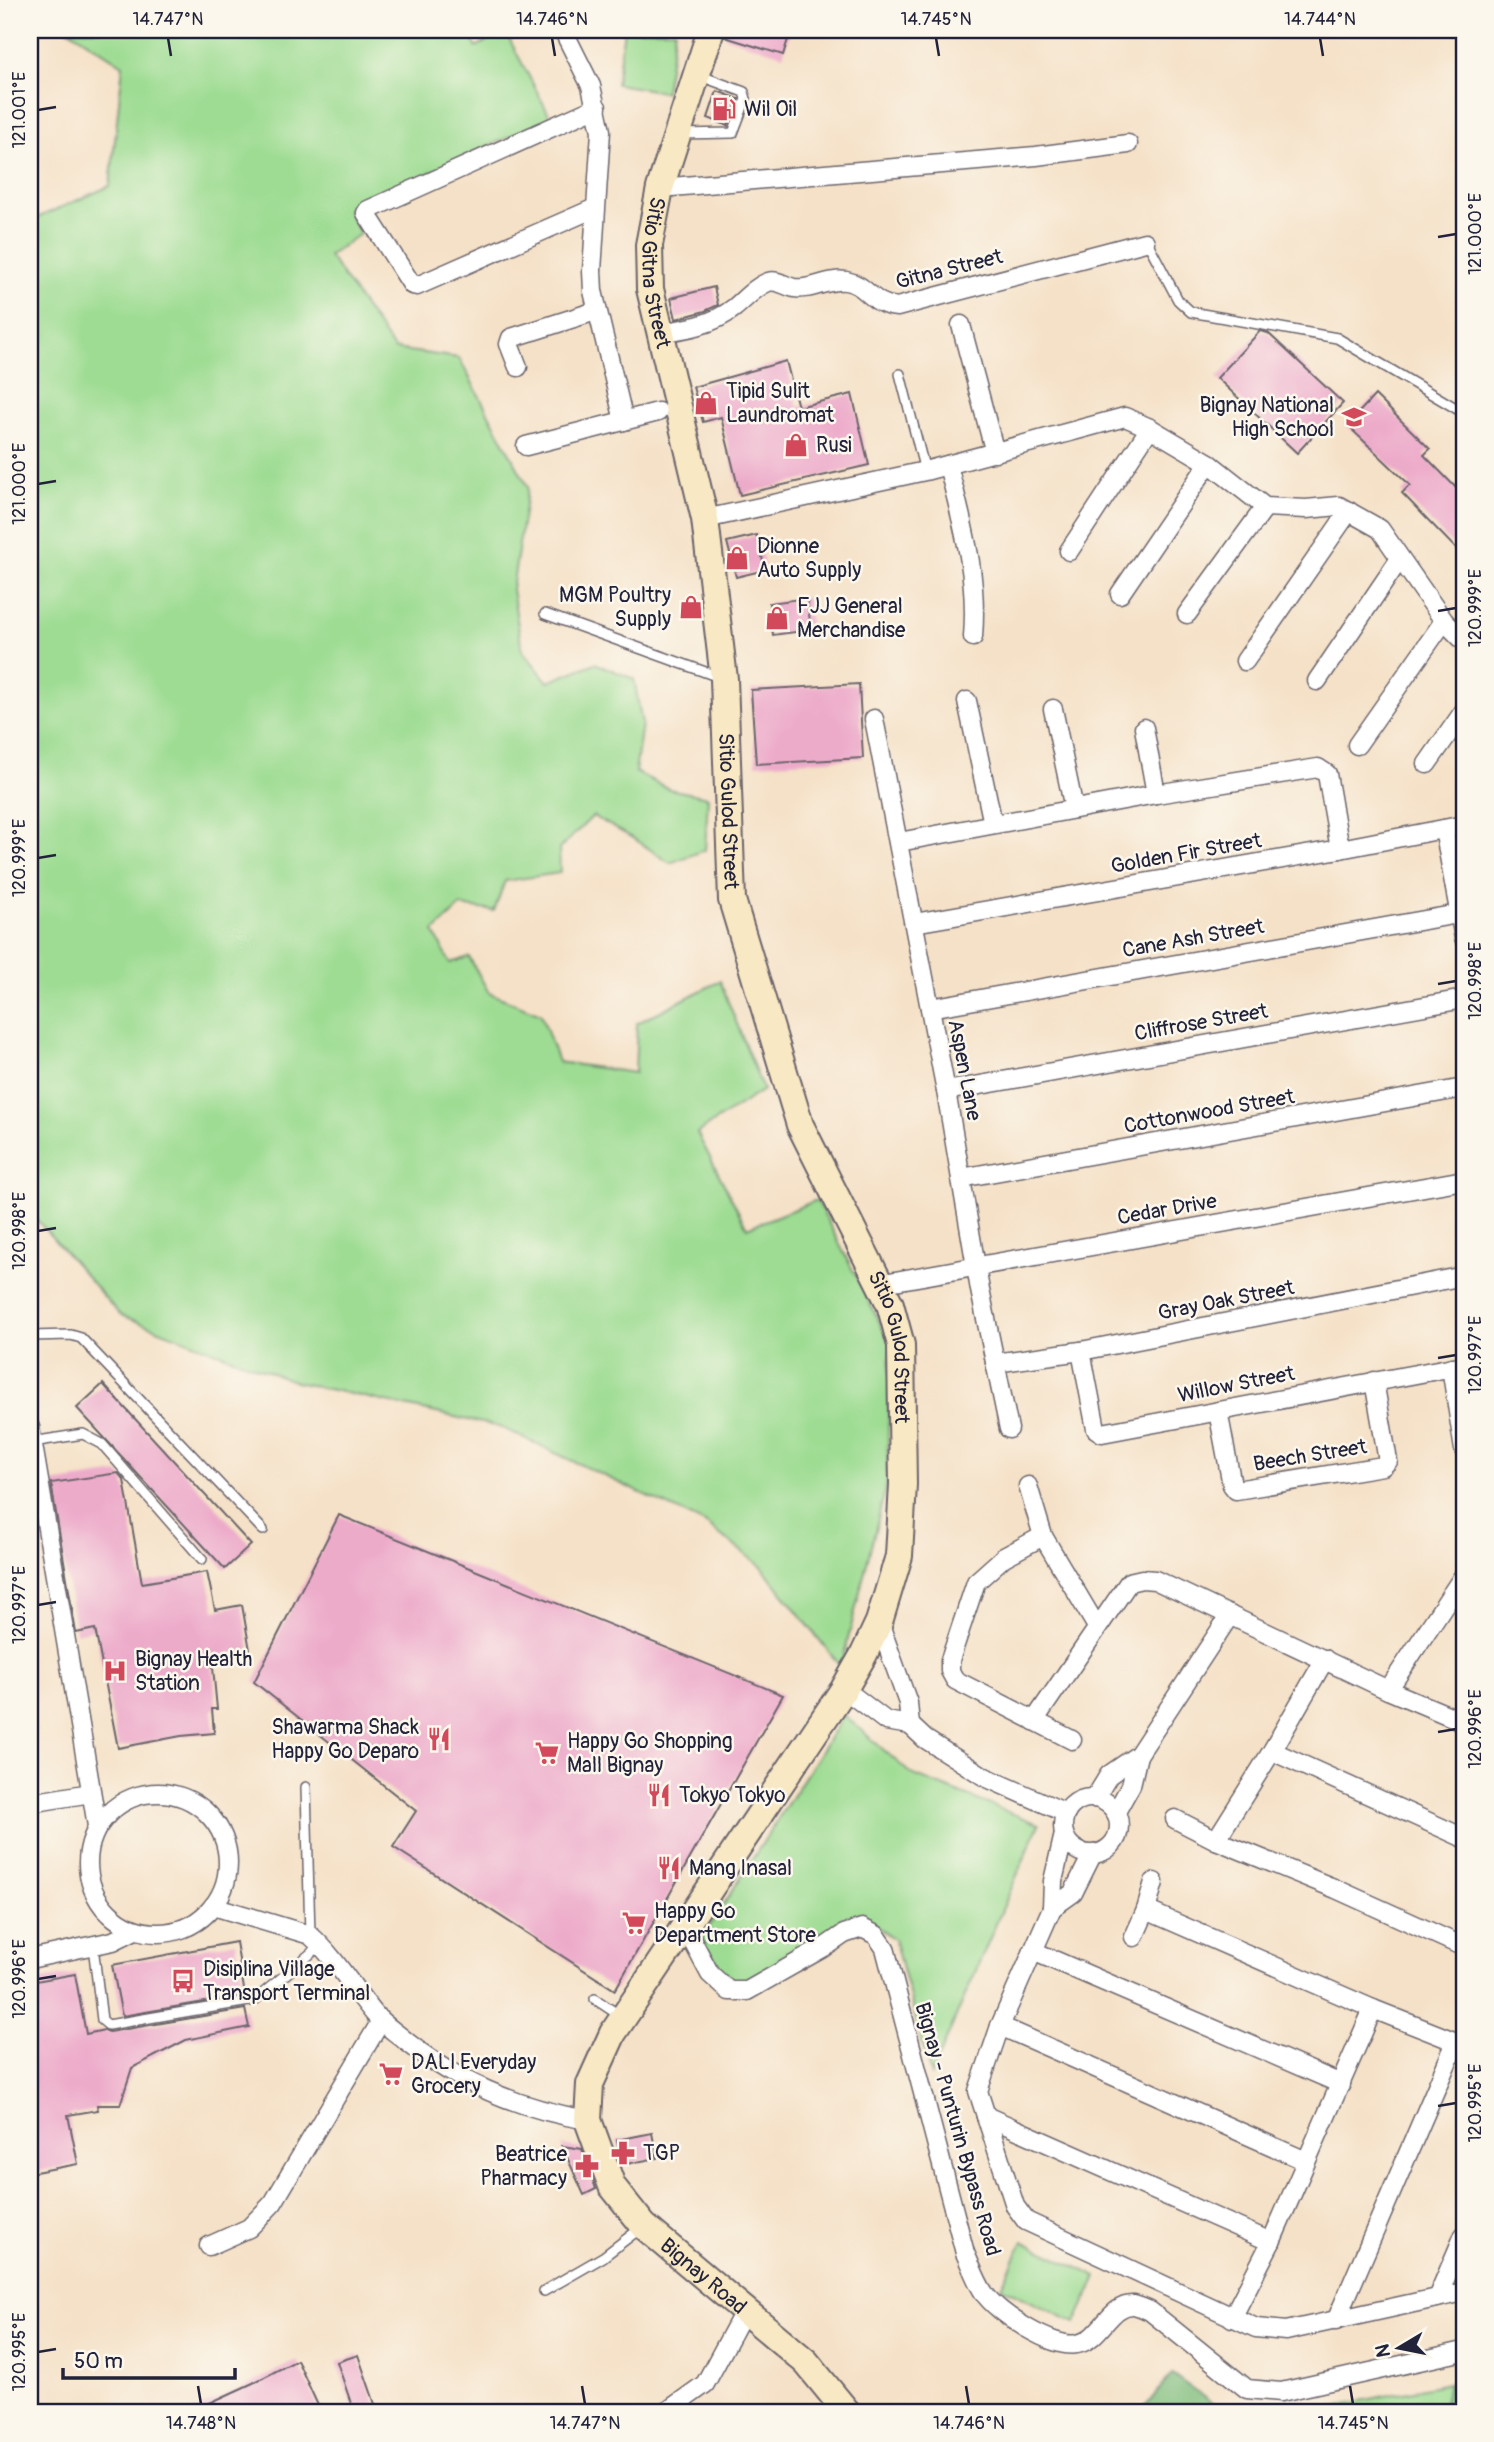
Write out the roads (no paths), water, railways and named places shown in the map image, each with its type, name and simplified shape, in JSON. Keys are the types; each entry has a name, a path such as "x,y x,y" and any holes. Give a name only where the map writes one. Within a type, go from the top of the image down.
{"main road":[{"name":"Sitio Gitna Street","path":"705,519 650,289 649,245 660,188 711,30"},
{"name":"Sitio Gulod Street","path":"588,2120 590,2084 612,2033 844,1689 879,1622 899,1556 903,1484 901,1345 890,1304 800,1125 732,900 724,679 705,519"},
{"name":"Bignay Road","path":"588,2120 612,2186 643,2226 806,2362 847,2412"}],"street":[{"path":"563,30 591,86 601,131 592,271 596,311 624,421"},
{"path":"595,208 417,286 412,285 366,213 597,107"},
{"path":"660,188 1036,156 1128,145"},
{"name":"Gitna Street","path":"659,332 711,323 768,282 777,281 794,288 849,281 860,286 883,306 897,307 1145,242"},
{"path":"518,368 509,344 512,338 596,311"},
{"path":"961,325 995,453"},
{"path":"526,446 659,412"},
{"path":"705,519 948,466 1125,417 1150,428 1209,463 1265,507 1306,509 1339,506 1380,530 1444,621 1464,640"},
{"path":"1069,551 1150,428"},
{"path":"1120,594 1209,463"},
{"path":"948,466 966,532 972,567 973,637"},
{"path":"1187,614 1265,507"},
{"path":"1245,661 1349,511"},
{"path":"1317,681 1399,560"},
{"path":"1357,745 1444,621"},
{"path":"968,701 993,824"},
{"path":"1053,709 1074,809"},
{"path":"1427,764 1464,711"},
{"name":"Aspen Lane","path":"874,719 915,923 976,1266 1009,1429"},
{"path":"1144,728 1156,794"},
{"path":"899,842 1156,794 1318,768 1327,774 1340,849"},
{"name":"Golden Fir Street","path":"915,923 1464,825"},
{"path":"1444,829 1462,913 1464,938"},
{"name":"Cane Ash Street","path":"930,1008 1462,913"},
{"name":"Cliffrose Street","path":"946,1091 1464,999"},
{"name":"Cottonwood Street","path":"961,1178 1464,1088"},
{"name":"Cedar Drive","path":"878,1284 1464,1180"},
{"name":"Gray Oak Street","path":"995,1363 1081,1351 1464,1276"},
{"name":"Willow Street","path":"1081,1351 1096,1429 1102,1433 1458,1366"},
{"path":"1458,1366 1464,1450"},
{"name":"Beech Street","path":"1218,1411 1232,1485 1236,1490 1383,1466 1388,1461 1374,1381"},
{"path":"31,1434 97,1826"},
{"path":"1028,1486 1043,1536 1097,1627"},
{"path":"1043,1536 1004,1557 976,1582 950,1660 950,1671 955,1680 1072,1741"},
{"path":"1388,1690 1464,1575"},
{"path":"1034,1721 1129,1582 1142,1578 1156,1580 1388,1690 1464,1722"},
{"path":"1116,1812 1131,1785 1138,1755 1230,1615"},
{"path":"879,1622 908,1703 910,1725"},
{"path":"1216,1840 1325,1659"},
{"path":"844,1689 886,1720 910,1725 925,1739 985,1777 1066,1813"},
{"path":"1272,1751 1464,1838"},
{"path":"1095,1798 1109,1775 1138,1755"},
{"path":"167,1792 189,1799 214,1820 228,1850 228,1875 220,1899 213,1906 204,1917 183,1930 159,1934 135,1930 113,1918 97,1900 89,1874 88,1854 97,1826 124,1801 145,1793 167,1792"},
{"path":"30,1803 91,1793"},
{"path":"1064,1834 1075,1849 1092,1855 1100,1853 1114,1843 1120,1828 1116,1812 1107,1802 1095,1798 1081,1799 1066,1813 1053,1881 1052,1908 1000,2026 978,2091 1015,2206 1026,2221 1256,2328 1286,2331 1464,2292"},
{"path":"1175,1819 1216,1840 1336,1889 1464,1947"},
{"path":"1052,1908 1073,1894 1092,1855"},
{"path":"1134,1937 1154,1882"},
{"path":"213,1906 316,1940 381,2021 434,2064 493,2093 551,2114 588,2120"},
{"path":"1146,1910 1373,2010 1460,2043 1336,2321"},
{"name":"Bignay - Punturin Bypass Road","path":"684,1925 710,1974 729,1991 747,1991 844,1934 862,1928 876,1935 885,1948 965,2253 985,2294 1017,2323 1062,2344 1078,2344 1094,2336 1120,2308 1134,2305 1150,2311 1247,2389 1281,2392 1464,2351"},
{"path":"30,1959 113,1941 135,1930"},
{"path":"1033,1951 1341,2084"},
{"path":"1232,2318 1272,2242 1373,2010"},
{"path":"209,2246 249,2228 273,2203 381,2021"},
{"path":"1000,2026 1306,2161"},
{"path":"986,2116 1272,2242"},
{"path":"1437,2298 1464,2235"},
{"path":"666,2412 705,2384 745,2310"}],"lane":[{"path":"678,134 733,133 746,99 744,92 697,75"},
{"path":"1145,242 1178,300 1191,312 1337,338 1464,413"},
{"path":"900,374 925,471"},
{"path":"545,614 724,679"},
{"path":"30,1336 71,1335 81,1338 263,1530"},
{"path":"31,1434 83,1434 102,1444 202,1559"},
{"path":"93,1946 103,2020 108,2025 255,2000 316,1940 306,1787"},
{"path":"595,1999 623,2018"},
{"path":"544,2291 603,2257 643,2226"}],"place":[{"name":"Wil Oil","path":"724,109"},
{"name":"Tipid Sulit Laundromat","path":"706,403"},
{"name":"Bignay National High School","path":"1354,417"},
{"name":"Rusi","path":"796,445"},
{"name":"Dionne Auto Supply","path":"737,558"},
{"name":"MGM Poultry Supply","path":"691,607"},
{"name":"FJJ General Merchandise","path":"777,618"},
{"name":"Bignay Health Station","path":"115,1671"},
{"name":"Shawarma Shack Happy Go Deparo","path":"439,1739"},
{"name":"Happy Go Shopping Mall Bignay","path":"547,1753"},
{"name":"Tokyo Tokyo","path":"659,1795"},
{"name":"Mang Inasal","path":"669,1868"},
{"name":"Happy Go Department Store","path":"634,1923"},
{"name":"Disiplina Village Transport Terminal","path":"183,1981"},
{"name":"DALI Everyday Grocery","path":"391,2074"},
{"name":"TGP","path":"623,2153"},
{"name":"Beatrice Pharmacy","path":"587,2166"}]}
